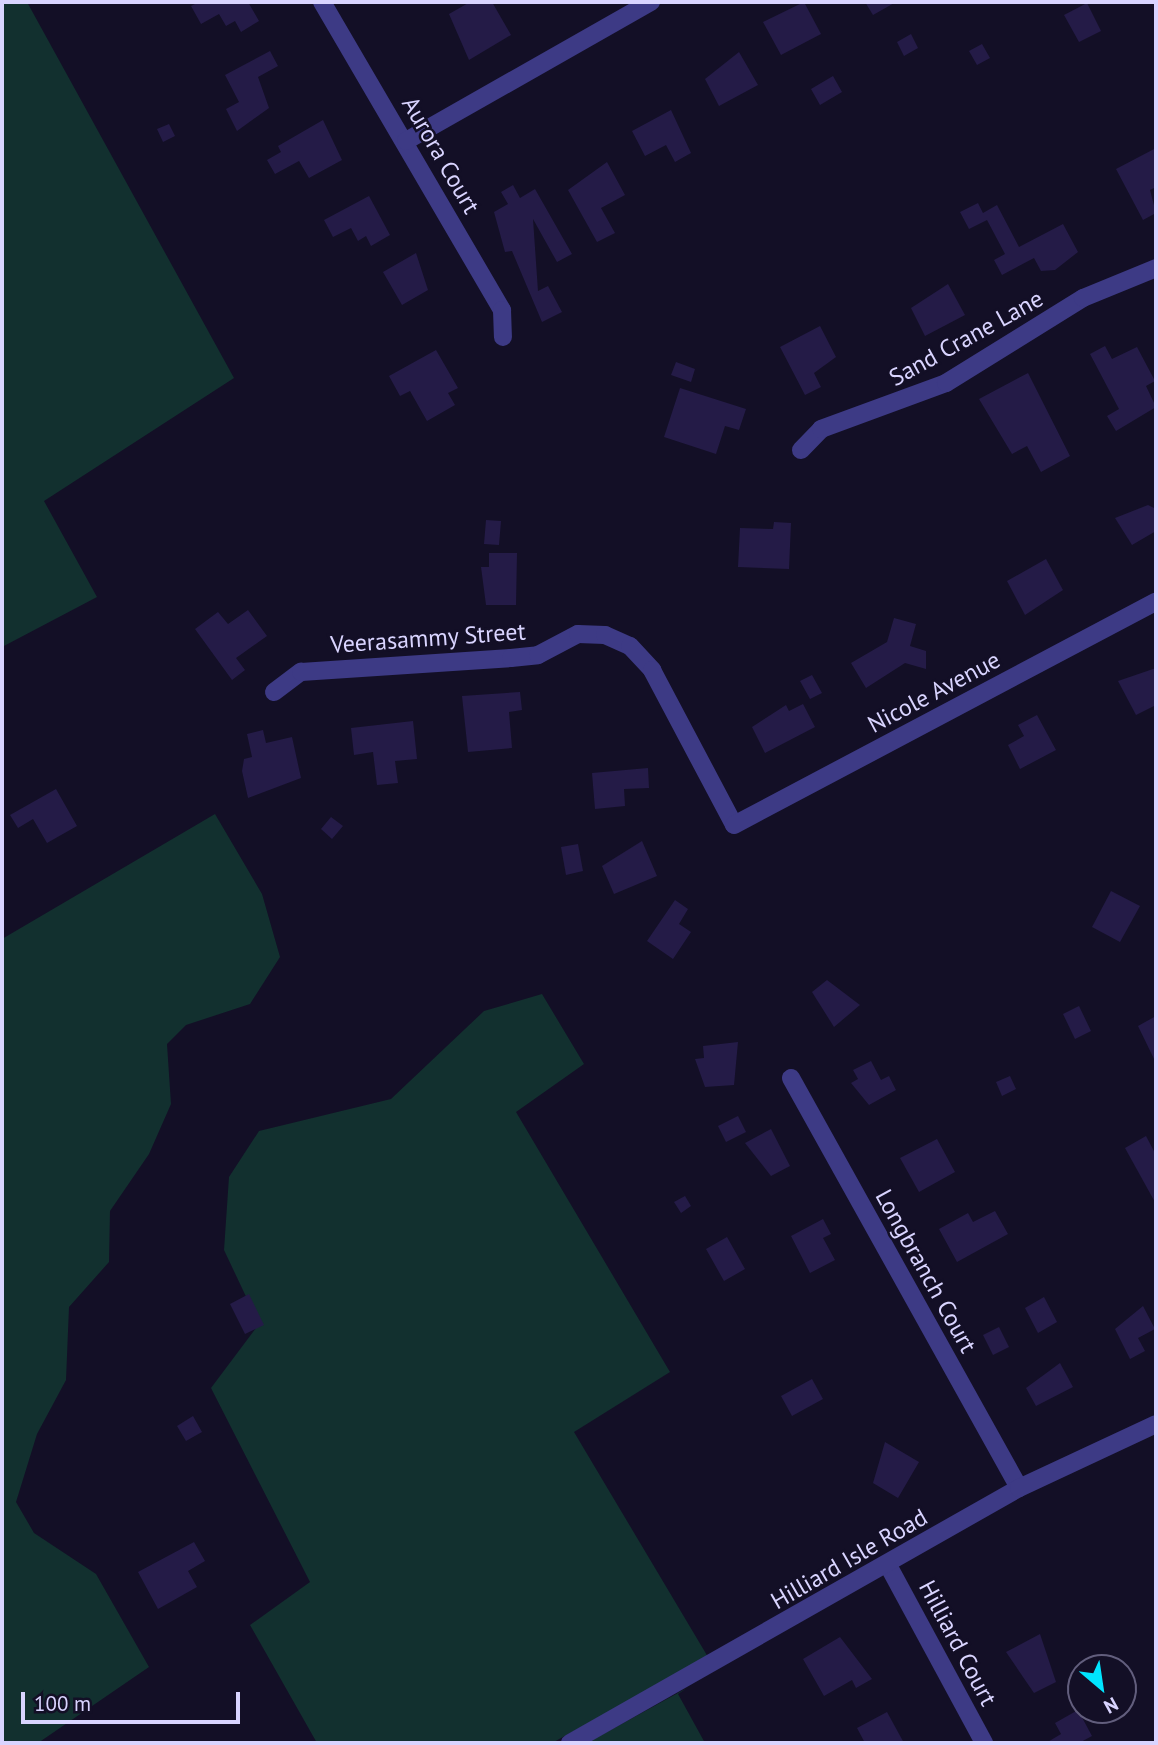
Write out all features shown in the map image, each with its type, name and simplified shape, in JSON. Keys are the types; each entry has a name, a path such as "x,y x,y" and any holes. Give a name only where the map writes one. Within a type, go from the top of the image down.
{"street":[{"name":"Aurora Court","path":"322,2 406,141 502,310 503,337"},
{"path":"406,141 651,2"},
{"name":"Sand Crane Lane","path":"801,450 821,429 946,383 1083,298 1156,268"},
{"name":"Nicole Avenue","path":"734,825 1156,602"},
{"name":"Veerasammy Street","path":"274,692 301,672 538,655 578,634 605,635 630,646 652,670 734,825"},
{"name":"Longbranch Court","path":"791,1078 1018,1488"},
{"name":"Hilliard Isle Road","path":"570,1743 888,1567 1018,1488 1156,1424"},
{"name":"Hilliard Court","path":"888,1567 984,1743"}],"green space":[{"path":"2,2 27,2 234,378 44,501 97,597 2,647"},
{"path":"215,814 262,894 280,957 250,1004 186,1025 167,1044 171,1104 149,1154 110,1211 109,1262 69,1307 66,1380 37,1434 16,1502 34,1533 96,1574 149,1667 38,1743 2,1743 2,939"},
{"path":"542,994 584,1064 516,1112 670,1372 574,1432 708,1657 552,1743 317,1743 250,1625 310,1582 211,1388 259,1324 224,1250 229,1177 259,1131 391,1099 484,1011"},
{"path":"687,1688 678,1694 705,1743 587,1743"}],"building":[{"path":"199,2 248,2 259,21 241,32 235,21 226,26 219,14 201,24 191,6"},
{"path":"470,2 492,2 511,35 469,60 449,14"},
{"path":"804,2 821,34 781,55 763,22"},
{"path":"865,2 896,2 873,15"},
{"path":"1087,3 1101,31 1079,42 1064,15"},
{"path":"911,34 918,48 904,56 897,42"},
{"path":"982,44 990,58 977,65 969,51"},
{"path":"270,51 278,66 258,77 269,108 237,131 226,109 239,102 225,75"},
{"path":"739,52 758,85 719,106 705,79"},
{"path":"833,76 842,92 820,105 811,89"},
{"path":"671,110 691,153 675,162 666,145 645,156 632,131"},
{"path":"323,120 342,160 309,178 299,161 275,174 267,160 281,152 278,146"},
{"path":"169,124 175,136 163,142 157,129"},
{"path":"1156,148 1156,187 1150,190 1156,213 1143,220 1116,169"},
{"path":"607,162 625,195 601,208 615,233 597,242 568,190"},
{"path":"513,185 520,198 535,189 572,254 557,262 533,219 538,291 548,286 562,312 542,322 512,251 505,252 494,212 508,204 501,192"},
{"path":"369,196 390,235 371,246 366,236 358,241 351,228 333,237 324,220"},
{"path":"978,203 983,213 997,205 1019,247 1063,224 1078,252 1055,270 1041,271 1034,258 1002,275 994,260 1005,254 987,220 969,229 960,212"},
{"path":"416,253 428,290 402,305 383,272"},
{"path":"948,284 965,315 925,336 911,308"},
{"path":"820,326 836,357 814,373 821,387 805,395 780,347"},
{"path":"1105,346 1112,359 1137,347 1155,381 1146,386 1156,407 1116,431 1107,416 1119,409 1090,354"},
{"path":"436,350 458,388 448,393 455,405 427,421 410,391 400,396 389,376"},
{"path":"676,362 695,369 691,382 671,375"},
{"path":"1028,373 1070,456 1041,472 1027,446 1012,454 979,399"},
{"path":"680,388 746,409 739,430 725,426 716,454 664,437"},
{"path":"1148,505 1156,509 1156,531 1132,545 1115,518"},
{"path":"486,520 501,521 499,545 484,544"},
{"path":"774,522 791,523 789,569 738,567 740,528 773,529"},
{"path":"489,553 517,553 516,605 486,605 481,567 489,567"},
{"path":"1046,559 1063,590 1025,615 1007,581"},
{"path":"248,610 267,636 236,658 245,670 232,680 195,629 218,612 228,624"},
{"path":"894,618 916,624 910,646 926,651 926,669 905,663 866,688 851,663 887,642"},
{"path":"1156,668 1156,705 1136,715 1118,681"},
{"path":"812,675 822,693 810,699 800,681"},
{"path":"520,692 522,710 509,712 512,748 468,752 462,696"},
{"path":"803,704 815,727 765,753 752,727 786,705 789,711"},
{"path":"1037,715 1056,750 1020,769 1008,745 1024,736 1018,725"},
{"path":"413,721 417,759 395,761 398,783 377,785 373,752 354,755 351,728"},
{"path":"263,730 266,743 292,737 301,778 248,798 242,771 244,759 252,757 247,734"},
{"path":"648,768 649,788 624,789 625,806 595,809 592,773"},
{"path":"56,789 77,826 47,843 33,819 18,828 10,815"},
{"path":"331,817 343,826 332,839 321,829"},
{"path":"642,841 657,876 614,894 602,866"},
{"path":"578,844 583,871 566,875 561,847"},
{"path":"1111,891 1140,906 1120,942 1092,927"},
{"path":"675,900 688,909 679,924 691,932 673,959 647,941"},
{"path":"827,980 860,1005 834,1027 812,992"},
{"path":"1079,1006 1091,1031 1075,1039 1063,1014"},
{"path":"1156,1016 1156,1063 1138,1026"},
{"path":"738,1042 734,1085 705,1087 695,1059 704,1058 703,1046"},
{"path":"871,1061 881,1080 889,1076 896,1090 869,1105 851,1083 858,1079 853,1070"},
{"path":"1010,1076 1016,1089 1002,1096 996,1082"},
{"path":"738,1116 746,1132 726,1142 718,1126"},
{"path":"771,1129 790,1166 771,1176 745,1143"},
{"path":"1146,1136 1156,1155 1156,1204 1125,1148"},
{"path":"937,1139 955,1172 919,1192 900,1158"},
{"path":"685,1196 691,1206 681,1213 674,1202"},
{"path":"995,1211 1008,1234 957,1262 939,1229 968,1213 973,1222"},
{"path":"823,1219 831,1234 823,1238 835,1260 810,1273 791,1236"},
{"path":"727,1237 745,1269 724,1281 706,1249"},
{"path":"249,1294 264,1325 245,1334 230,1304"},
{"path":"1044,1297 1057,1322 1038,1333 1025,1308"},
{"path":"1143,1306 1155,1329 1138,1338 1145,1351 1130,1359 1115,1329"},
{"path":"999,1327 1009,1347 993,1355 983,1335"},
{"path":"1060,1363 1073,1387 1036,1406 1026,1388"},
{"path":"812,1379 823,1399 792,1416 781,1396"},
{"path":"193,1416 202,1432 186,1441 177,1426"},
{"path":"885,1442 919,1462 898,1498 873,1483"},
{"path":"194,1542 205,1561 188,1571 197,1587 158,1609 138,1572"},
{"path":"1040,1634 1056,1682 1034,1693 1006,1652"},
{"path":"840,1637 872,1679 856,1688 852,1680 824,1696 803,1659"},
{"path":"887,1712 904,1743 865,1743 857,1728"},
{"path":"1067,1716 1067,1724 1086,1724 1092,1736 1079,1743 1046,1743 1061,1734 1055,1723"}]}
